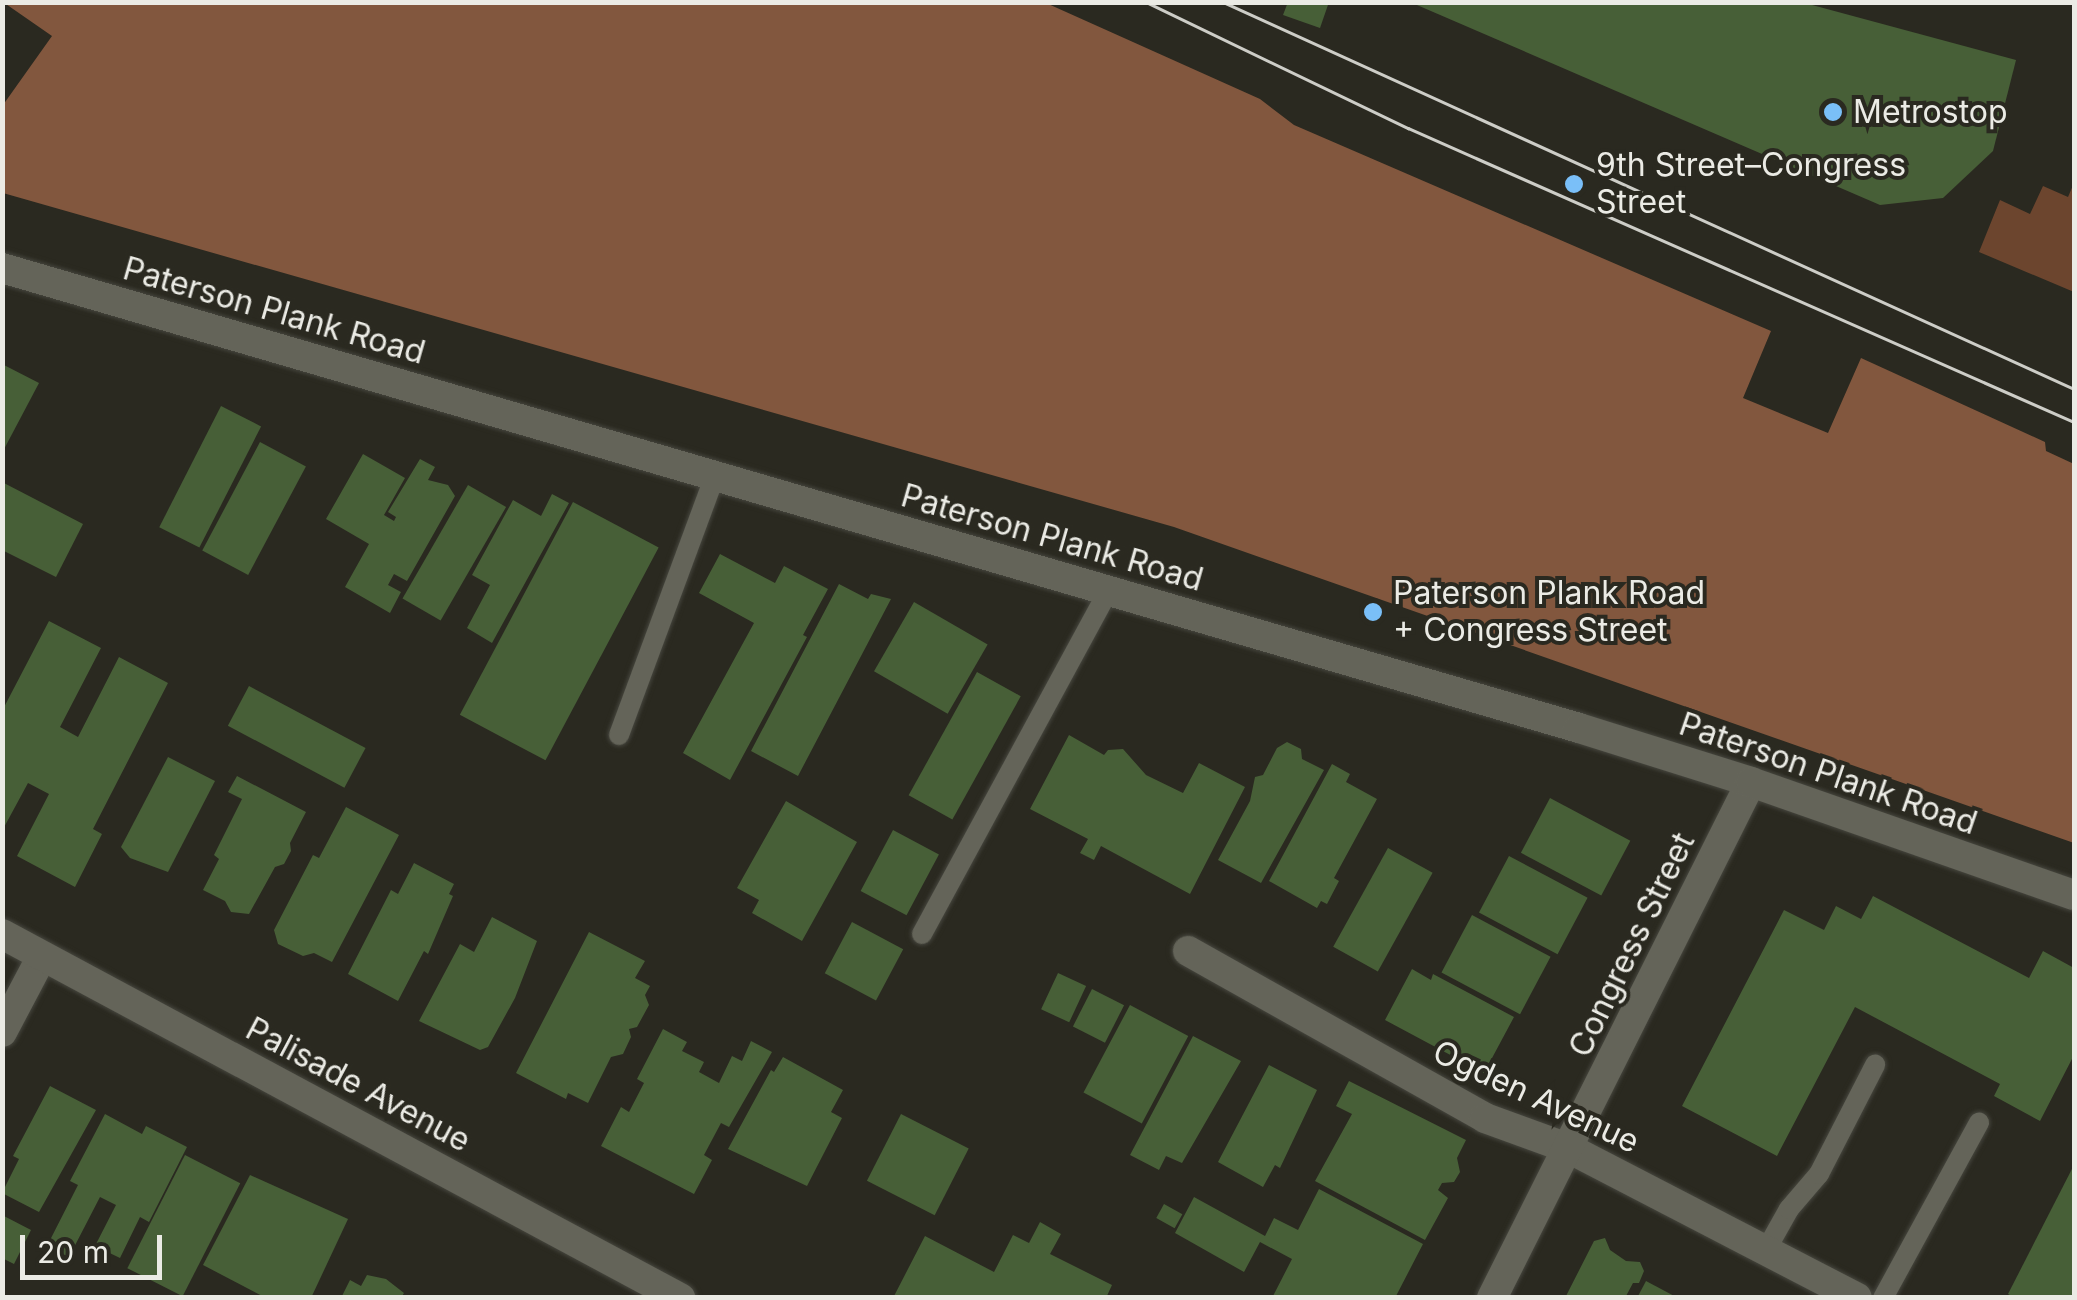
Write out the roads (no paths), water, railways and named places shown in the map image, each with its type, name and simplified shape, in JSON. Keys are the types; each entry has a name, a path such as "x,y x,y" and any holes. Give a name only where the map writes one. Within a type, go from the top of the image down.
{"main road":[{"name":"Paterson Plank Road","path":"2,268 1751,782 2074,896"},
{"name":"Congress Street","path":"1492,1298 1751,782"},
{"name":"Palisade Avenue","path":"2,934 680,1298"},
{"name":"Ogden Avenue","path":"1188,951 1485,1118 1570,1148 1857,1298"},
{"path":"2,1032 42,956"}],"lane":[{"path":"620,736 715,476"},
{"path":"922,934 1108,591"},
{"path":"1766,1250 1789,1208 1819,1174 1876,1066"},
{"path":"1882,1298 1979,1123"}],"tram line":[{"path":"1146,2 1408,128 2074,422"},
{"path":"1223,2 2074,389"}],"place":[{"name":"Metrostop","path":"1833,112"},
{"name":"9th Street–Congress Street","path":"1574,184"},
{"name":"Paterson Plank Road + Congress Street","path":"1373,612"}]}
